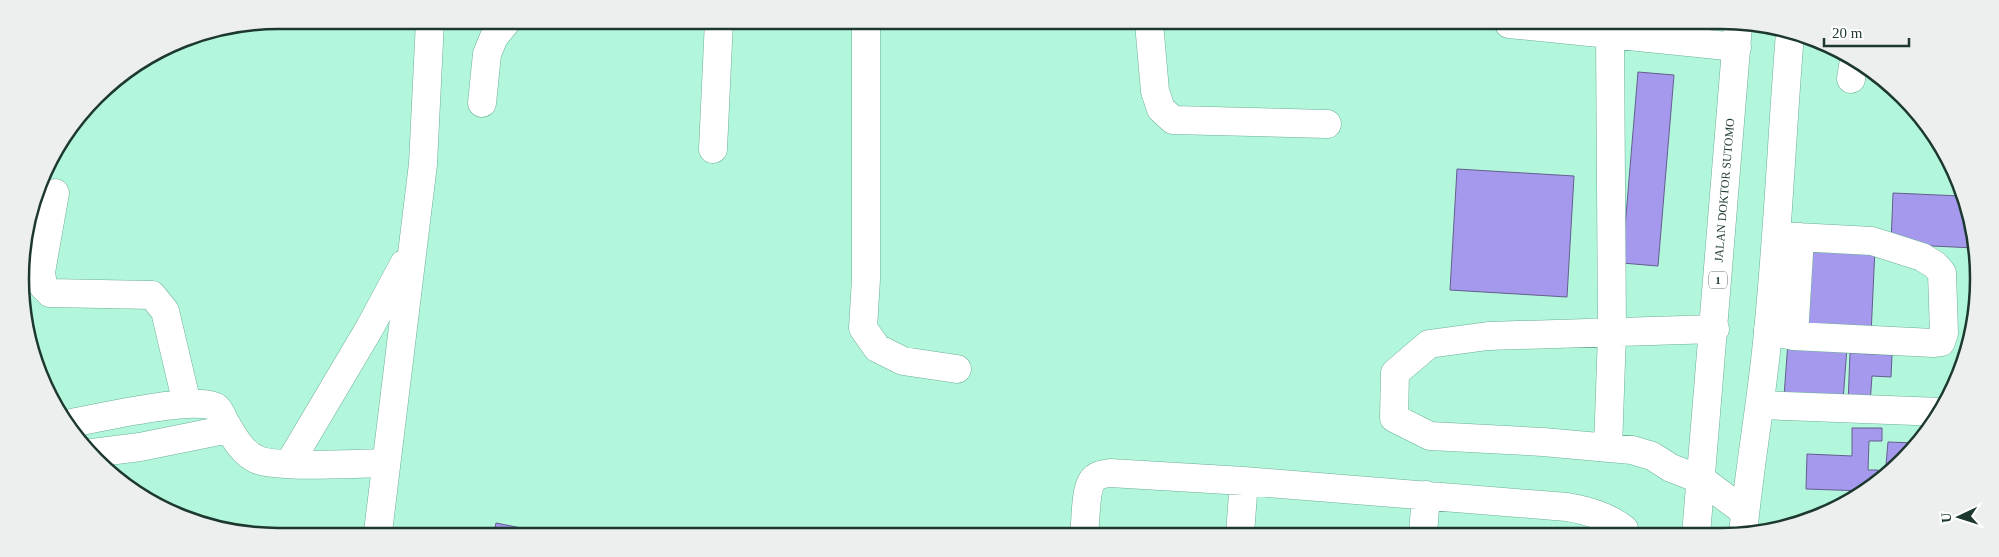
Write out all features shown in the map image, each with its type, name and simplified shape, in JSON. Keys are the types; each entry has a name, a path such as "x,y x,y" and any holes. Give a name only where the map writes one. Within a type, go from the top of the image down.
{"main road":[{"path":"378,528 423,164 430,29"},
{"path":"482,103 487,54 494,36 500,29"},
{"path":"713,149 719,29"},
{"path":"866,29 866,279 863,328 877,348 903,361 957,369"},
{"path":"1150,29 1155,91 1161,109 1173,120 1327,124"},
{"path":"1560,29 1610,34 1652,31 1738,36"},
{"path":"1608,448 1612,333 1610,34"},
{"name":"JALAN DOKTOR SUTOMO","path":"1697,528 1738,36"},
{"path":"1744,523 1761,405 1781,334 1788,236 1782,132 1790,38"},
{"path":"55,193 41,272 43,286 50,293 152,295 165,310 187,404"},
{"path":"1781,334 1933,343 1941,342 1944,334 1942,273 1935,265 1922,257 1872,241 1788,236"},
{"path":"289,464 364,336 411,250"},
{"path":"1714,329 1488,336 1429,344 1394,373 1394,418 1430,436 1543,442 1632,450 1702,480 1744,523"},
{"path":"75,423 111,415 187,404 204,404 217,408 246,453 256,460 268,463 289,464 385,463"},
{"path":"1761,405 1931,412"},
{"path":"99,452 140,447 229,429"},
{"path":"1085,528 1088,488 1093,479 1101,474 1110,473 1244,481 1567,507 1594,512 1612,520 1623,528"},
{"path":"1240,528 1244,481"},
{"path":"1423,528 1426,496"}],"building":[{"path":"1638,72 1674,75 1658,266 1622,263"},
{"path":"1457,169 1574,176 1567,297 1450,290"},
{"path":"1893,193 1956,196 1962,214 1968,248 1891,244"},
{"path":"1807,245 1875,248 1871,335 1803,332"},
{"path":"1788,342 1847,347 1843,401 1784,396"},
{"path":"1850,353 1892,355 1891,377 1872,376 1870,404 1848,403"},
{"path":"1852,428 1882,428 1882,441 1869,441 1868,470 1878,470 1873,477 1852,491 1806,489 1807,454 1852,456"},
{"path":"1888,442 1908,443 1897,455 1886,465"},
{"path":"496,523 522,528 495,528"}]}
